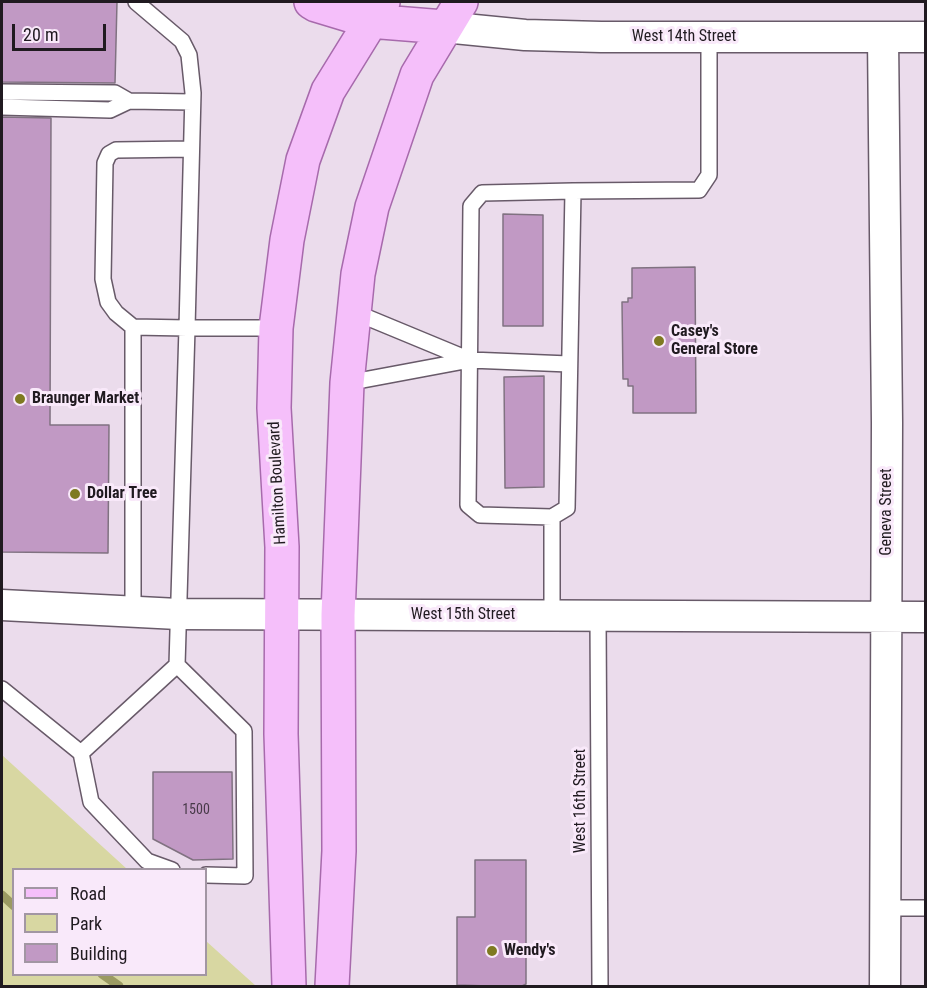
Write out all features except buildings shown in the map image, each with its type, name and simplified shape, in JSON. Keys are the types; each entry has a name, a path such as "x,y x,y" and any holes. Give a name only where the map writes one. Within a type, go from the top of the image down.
{"main road":[{"path":"311,2 316,5 376,11 452,14"},
{"path":"405,2 452,14"},
{"name":"Hamilton Boulevard","path":"289,987 281,734 282,547 274,408 276,328 287,240 303,160 328,91 376,11"},
{"path":"332,987 339,851 338,615 347,383 358,274 372,207 417,75 452,14"}],"street":[{"name":"West 14th Street","path":"452,14 525,35 709,38 926,37"},
{"name":"Geneva Street","path":"883,37 887,617 885,987"},
{"name":"West 15th Street","path":"2,605 178,614 926,617"}],"lane":[{"path":"81,753 177,665 192,79 189,55 182,41 136,2"},
{"path":"573,191 567,508 552,517 480,515 468,505 471,206 482,193 573,191 699,190 709,175 709,38"},
{"path":"2,92 115,93 129,101"},
{"path":"2,107 110,110 129,101 192,102"},
{"path":"191,149 116,150 110,154 105,163 103,279 108,302 116,313 133,327 276,328"},
{"path":"354,312 470,360"},
{"path":"133,327 133,612"},
{"path":"347,383 470,360 569,363"},
{"path":"552,517 552,615"},
{"name":"West 16th Street","path":"598,616 600,987"},
{"path":"177,665 244,731 245,876 207,875"},
{"path":"2,689 81,753 91,801 147,861 166,868"},
{"path":"884,908 926,908"}],"green space":[{"path":"2,755 126,868 12,868 12,976 207,976 207,942 256,986 2,986"}],"waterway":[{"path":"2,895 12,904"},
{"path":"105,976 119,986"}],"place":[{"name":"Casey's General Store","path":"659,341"},
{"name":"Braunger Market","path":"20,399"},
{"name":"Dollar Tree","path":"75,494"},
{"name":"Wendy's","path":"492,951"}]}
